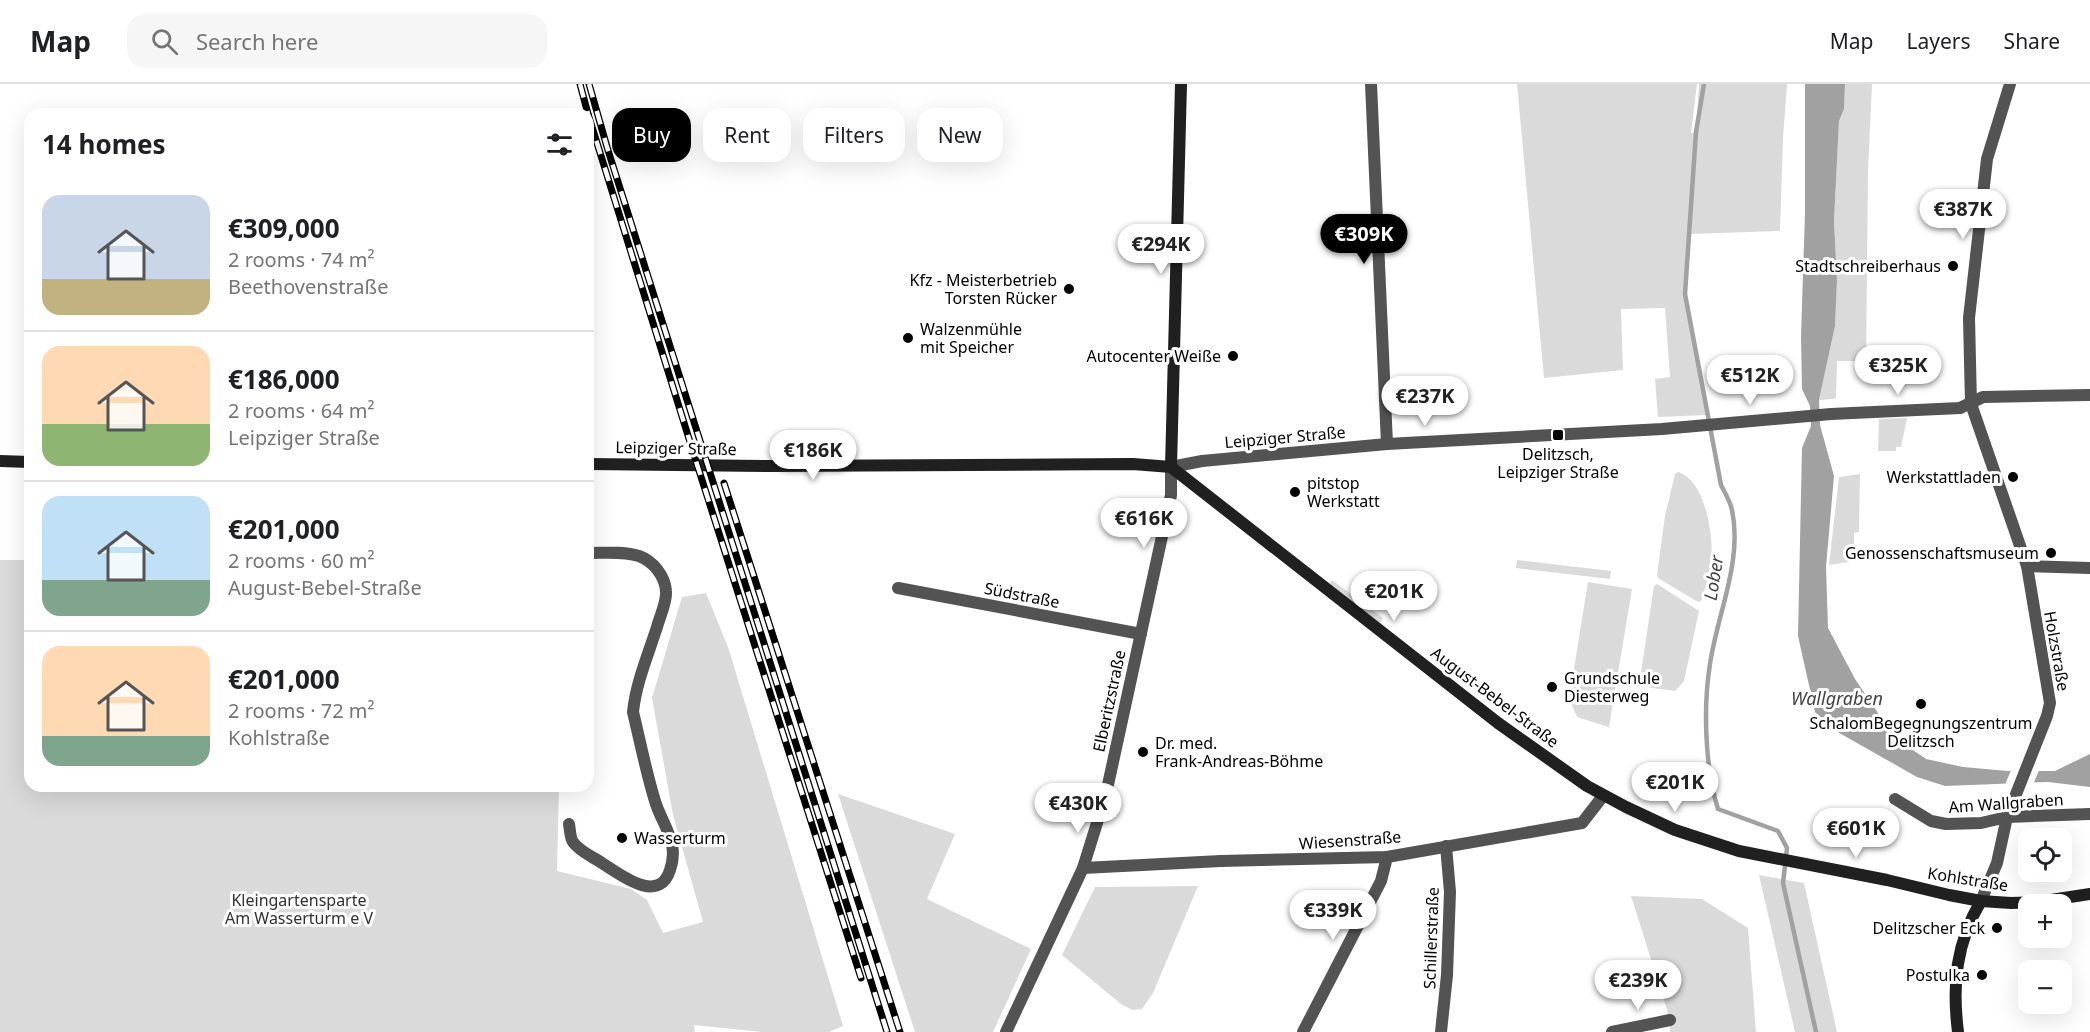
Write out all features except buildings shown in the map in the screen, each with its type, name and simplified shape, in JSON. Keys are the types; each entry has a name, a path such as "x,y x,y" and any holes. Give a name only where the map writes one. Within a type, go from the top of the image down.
{"street":[{"path":"1171,467 1181,84"},
{"path":"1371,84 1387,444"},
{"name":"Holzstraße","path":"1982,901 1997,863 2007,817 2050,703 2027,566 1971,404 1970,318 1987,159 2010,84"},
{"name":"Leipziger Straße","path":"594,464 768,466 1133,464 1171,467 1202,461 1387,444 1686,426 1831,414 1960,408 1983,397 2090,395"},
{"path":"0,461 24,462"},
{"name":"Elberitzstraße","path":"1006,1032 1083,868 1106,794 1171,495 1171,467"},
{"name":"August-Bebel-Straße","path":"1171,467 1498,723 1603,796"},
{"path":"569,824 572,841 580,849 636,884 652,887 663,883 670,871 674,851 668,827 656,803 633,712 634,697 666,592 662,576 653,564 640,556 626,553 594,553"},
{"path":"2027,566 2090,568"},
{"name":"Südstraße","path":"898,588 1141,633"},
{"name":"Wiesenstraße","path":"1083,868 1221,861 1387,857 1581,823 1603,796"},
{"name":"Kohlstraße","path":"1603,796 1675,830 1739,851 1982,901 2038,902 2090,894"},
{"name":"Am Wallgraben","path":"1895,799 1931,821 1946,824 1981,823 2007,817 2090,814"},
{"name":"Schillerstraße","path":"1441,1032 1447,975 1450,892 1446,846"},
{"path":"1303,1032 1381,881 1387,857"},
{"path":"1958,1032 1956,995 1960,949 1971,917 1982,901"},
{"path":"1612,1032 1670,1020"}],"green space":[{"path":"1517,84 1697,84 1691,133 1696,132 1699,84 1787,84 1780,231 1689,234 1685,294 1708,415 1658,417 1655,379 1670,377 1665,308 1621,309 1623,370 1544,378"},
{"path":"1845,84 1872,84 1868,171 1866,361 1837,361 1836,397 1819,400 1835,326 1837,281 1834,221 1839,121 1844,109"},
{"path":"1907,418 1901,447 1896,447 1896,451 1878,451 1879,419"},
{"path":"1678,472 1687,477 1695,486 1709,523 1712,549 1710,565 1701,601 1698,602 1658,578 1657,575 1665,516 1675,474"},
{"path":"1860,474 1859,532 1854,533 1854,561 1829,565 1839,477"},
{"name":"Kleingartensparte Am Wasserturm e V","path":"0,560 24,560 24,792 559,792 557,871 631,889 647,900 663,933 703,922 673,815 652,698 682,597 706,593 728,647 843,1026 829,1032 762,1032 694,1025 695,1032 0,1032"},
{"path":"1517,560 1611,571 1610,579 1516,568"},
{"path":"1332,580 1383,618 1380,623 1328,585"},
{"path":"1588,582 1632,589 1609,727 1577,717 1571,703 1575,682 1572,681"},
{"path":"1657,584 1699,611 1684,681 1675,691 1645,687 1640,679 1654,586"},
{"path":"838,794 955,834 927,899 1031,949 993,1032 915,1032"},
{"path":"1759,875 1804,883 1837,1032 1795,1032"},
{"path":"1198,886 1153,993 1142,1009 1132,1010 1121,1004 1062,955 1095,887"},
{"path":"1631,896 1702,899 1748,928 1756,1032 1670,1032 1670,1019"}],"water":[{"name":"Wallgraben","path":"1805,84 1845,84 1844,109 1839,121 1834,221 1837,281 1835,326 1819,400 1820,425 1834,476 1826,567 1828,628 1855,679 1895,738 1926,759 1963,767 2008,771 2055,771 2090,754 2090,787 2048,782 1945,786 1917,777 1834,730 1815,712 1798,636 1802,448 1811,426 1810,406 1802,389 1801,336 1805,213"}],"pier":[{"path":"2012,768 2040,768 2032,787 2004,787"}],"waterway":[{"name":"Lober","path":"1704,84 1696,132 1685,294 1721,485 1731,507 1735,529 1732,568 1713,645 1706,699 1706,737 1710,775 1718,809 1778,831 1787,848 1783,883 1816,1032"}],"railway":[{"path":"580,84 586,108"},
{"path":"589,84 887,1032"},
{"path":"594,133 861,978"},
{"path":"724,483 900,1032"}],"place":[{"name":"Stadtschreiberhaus","path":"1953,266"},
{"name":"Kfz - Meisterbetrieb Torsten Rücker","path":"1069,289"},
{"name":"Walzenmühle mit Speicher","path":"908,338"},
{"name":"Autocenter Weiße","path":"1233,356"},
{"name":"Delitzsch, Leipziger Straße","path":"1558,435"},
{"name":"Werkstattladen","path":"2013,477"},
{"name":"pitstop Werkstatt","path":"1295,492"},
{"name":"Genossenschaftsmuseum","path":"2051,553"},
{"name":"Grundschule Diesterweg","path":"1552,687"},
{"name":"SchalomBegegnungszentrum Delitzsch","path":"1921,704"},
{"name":"Dr. med. Frank-Andreas-Böhme","path":"1143,752"},
{"name":"Wasserturm","path":"622,838"},
{"name":"Delitzscher Eck","path":"1997,928"},
{"name":"Postulka","path":"1982,975"}]}
